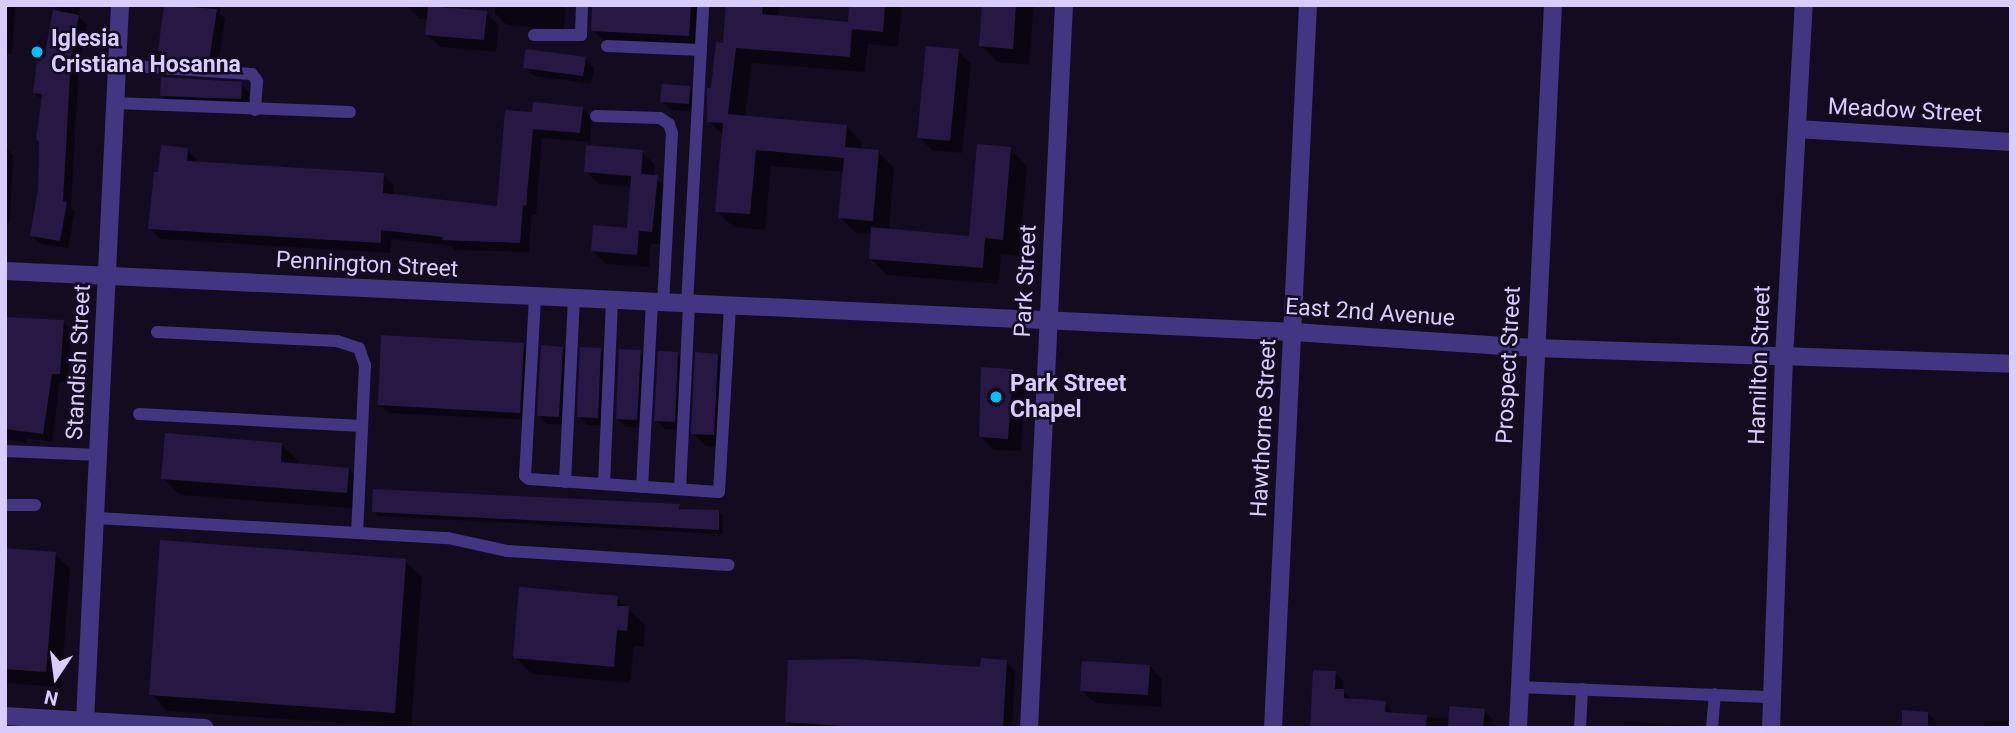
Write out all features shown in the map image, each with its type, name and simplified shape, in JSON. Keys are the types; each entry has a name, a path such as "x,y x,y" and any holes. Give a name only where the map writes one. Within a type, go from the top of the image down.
{"street":[{"name":"Standish Street","path":"85,724 120,5"},
{"name":"Park Street","path":"1029,728 1063,5"},
{"name":"Hawthorne Street","path":"1273,728 1308,5"},
{"name":"Prospect Street","path":"1518,728 1534,348 1553,5"},
{"name":"Hamilton Street","path":"1772,728 1784,358 1804,5"},
{"name":"Meadow Street","path":"1797,129 2011,142"},
{"name":"Pennington Street","path":"5,271 728,307"},
{"name":"East 2nd Avenue","path":"728,307 1294,332 1534,348 2011,365"},
{"path":"5,716 85,724 205,728"}],"lane":[{"path":"534,35 581,35 582,5"},
{"path":"680,489 703,5"},
{"path":"607,46 701,50"},
{"path":"117,65 252,74 257,81 255,110"},
{"path":"116,103 351,112"},
{"path":"596,116 660,118 669,124 672,134 642,486"},
{"path":"535,298 525,476 529,479 565,482 719,492 728,307"},
{"path":"565,482 574,299"},
{"path":"604,484 611,301"},
{"path":"157,332 337,341 359,348 365,360 357,533"},
{"path":"139,414 362,426"},
{"path":"5,451 99,454"},
{"path":"5,505 35,505"},
{"path":"97,518 462,539 507,551 729,565"},
{"path":"1520,687 1773,696"},
{"path":"1580,728 1582,689"},
{"path":"1712,728 1715,694"}],"building":[{"path":"164,5 217,9 209,62 161,59 162,51 158,51"},
{"path":"592,5 691,5 689,36 591,31"},
{"path":"726,5 763,5 762,14 848,22 849,5 885,5 883,32 852,29 850,57 736,48 728,114 847,125 845,147 879,150 873,221 838,218 844,158 756,150 750,214 715,212 723,123 707,122 707,88 711,88 716,42 723,43"},
{"path":"982,5 1016,5 1013,49 979,46"},
{"path":"428,6 487,11 484,40 425,35"},
{"path":"53,10 79,15 71,56 63,201 67,202 60,241 30,236 38,190 39,141 36,140 42,94 33,93 38,52 45,53"},
{"path":"926,46 959,49 950,141 917,138"},
{"path":"526,49 586,57 583,76 523,68"},
{"path":"161,77 242,82 241,99 160,96"},
{"path":"662,84 690,86 689,104 660,102"},
{"path":"533,102 583,107 580,133 533,129 520,243 442,240 443,237 381,230 381,243 148,229 154,172 158,172 161,145 188,148 187,161 384,173 383,193 497,206 505,110 532,112"},
{"path":"977,144 1011,147 1003,240 985,238 983,268 869,259 871,227 969,236"},
{"path":"586,145 643,150 641,174 658,175 652,232 639,231 637,255 591,251 593,225 627,228 631,176 584,172"},
{"path":"5,317 64,320 60,374 52,374 43,434 5,429"},
{"path":"381,335 524,343 520,413 378,405"},
{"path":"541,345 563,347 559,417 537,416"},
{"path":"580,347 601,348 598,418 577,417"},
{"path":"619,349 641,350 637,420 616,419"},
{"path":"658,351 678,352 675,422 654,421"},
{"path":"695,352 718,354 714,435 691,434"},
{"name":"Park Street Chapel","path":"981,367 1013,369 1008,439 979,437"},
{"path":"165,433 282,443 281,462 349,468 347,493 161,479"},
{"path":"373,489 680,504 679,509 719,510 719,530 372,512"},
{"path":"160,540 406,559 395,713 149,695"},
{"path":"5,548 56,552 46,672 5,669"},
{"path":"519,587 618,596 617,606 629,606 627,631 617,630 614,667 513,658"},
{"path":"981,658 1007,660 1003,728 871,728 785,722 788,660 852,659 980,667"},
{"path":"1082,661 1150,665 1148,695 1080,691"},
{"path":"1313,670 1336,671 1335,689 1344,689 1344,698 1386,701 1385,712 1427,715 1426,728 1310,728"},
{"path":"1449,706 1485,709 1483,728 1448,728"},
{"path":"1902,710 1928,712 1928,728 1902,728"}],"place":[{"name":"Iglesia Cristiana Hosanna","path":"37,52"},
{"name":"Park Street Chapel","path":"996,397"}]}
